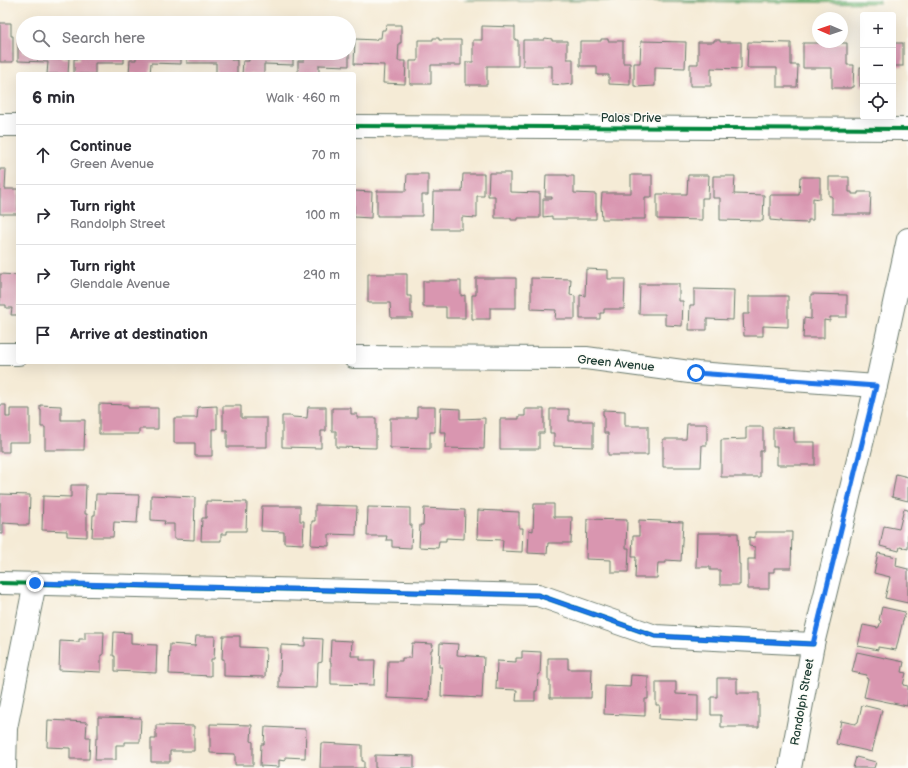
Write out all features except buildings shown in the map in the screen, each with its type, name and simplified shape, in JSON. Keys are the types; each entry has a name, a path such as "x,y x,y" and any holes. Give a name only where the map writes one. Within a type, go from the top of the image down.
{"street":[{"path":"0,125 16,125"},
{"name":"Palos Drive","path":"356,126 908,129"},
{"name":"Randolph Street","path":"790,768 813,644 876,386 908,239"},
{"path":"0,354 16,354"},
{"name":"Green Avenue","path":"356,357 586,358 696,373 876,386"},
{"path":"0,583 538,595 655,636 813,644"},
{"path":"5,768 6,728 35,583"}],"green space":[{"path":"464,0 880,0 880,3"}],"cycle path":[{"path":"356,126 908,129"},
{"path":"0,583 538,595 655,636 813,644"}],"route":[{"path":"35,583 538,595 655,636 813,644 876,386 696,373"}]}
